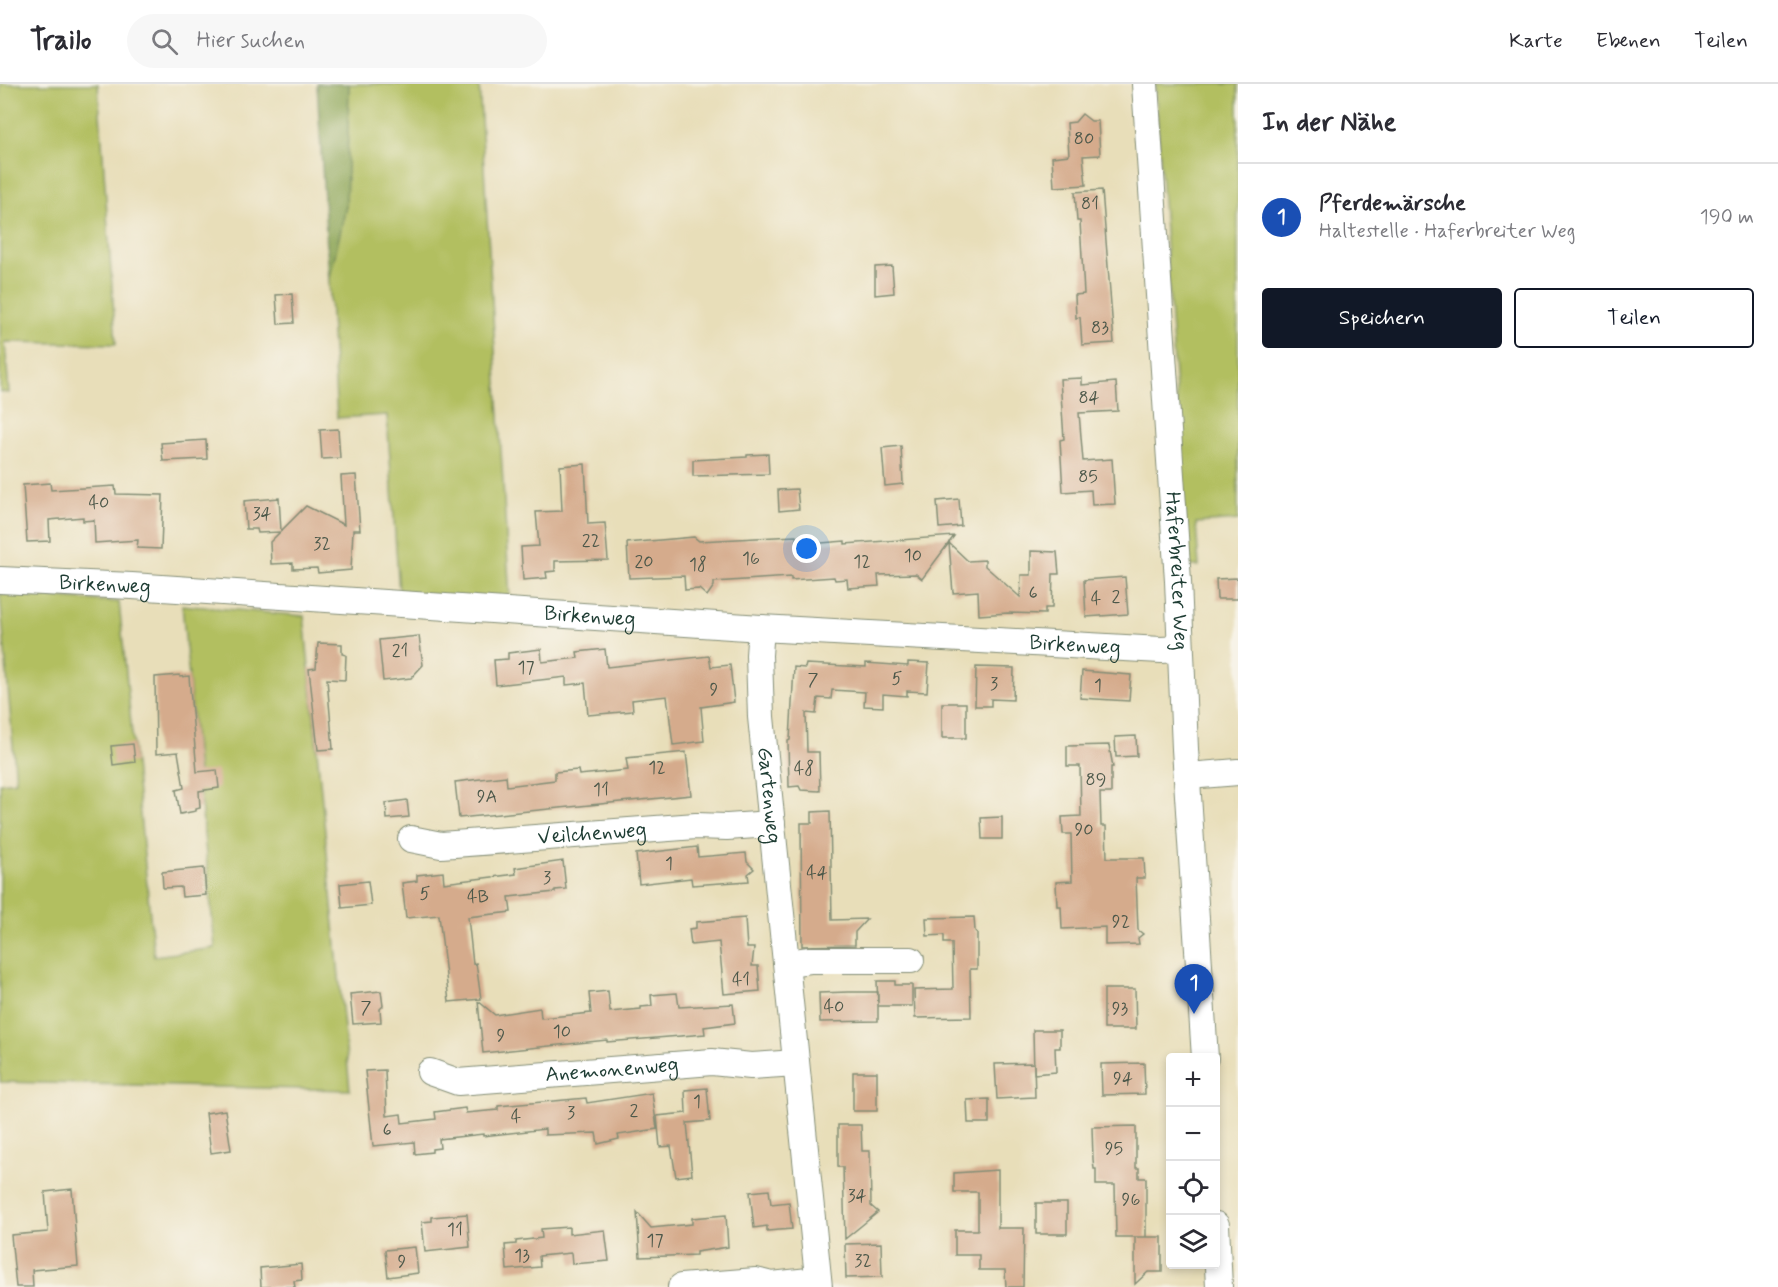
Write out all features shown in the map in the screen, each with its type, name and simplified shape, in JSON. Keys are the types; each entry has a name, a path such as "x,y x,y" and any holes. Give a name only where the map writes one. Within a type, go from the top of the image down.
{"street":[{"name":"Haferbreiter Weg","path":"1145,84 1178,581 1180,649 1205,1053"},
{"name":"Birkenweg","path":"0,580 132,586 761,628 1149,650 1180,649"},
{"name":"Gartenweg","path":"761,628 760,702 818,1284"},
{"path":"1188,776 1238,772"},
{"name":"Veilchenweg","path":"411,839 441,845 696,826 738,827 772,824"},
{"path":"787,963 810,960 911,960"},
{"name":"Anemonenweg","path":"430,1072 458,1082 712,1062 751,1066 796,1063"},
{"path":"1218,1269 1219,1287"},
{"path":"681,1287 756,1281 772,1285 818,1284"}],"green space":[{"path":"0,84 98,84 116,344 5,342 9,393 0,392"},
{"path":"317,84 349,84 346,206 329,281"},
{"path":"349,84 479,84 510,600 399,593 387,415 337,418 329,281 346,206"},
{"path":"1155,84 1238,84 1238,520 1196,523 1199,566 1188,566"},
{"path":"0,594 119,602 154,956 215,948 182,605 304,616 350,1090 0,1082 0,783 16,781"}],"building":[{"path":"1082,114 1091,121 1098,121 1100,155 1083,156 1086,185 1054,187 1052,157 1069,155 1067,123 1075,122"},
{"path":"1102,190 1114,343 1082,345 1080,317 1076,318 1075,295 1084,294 1080,221 1077,221 1075,192"},
{"path":"892,266 894,293 875,295 875,267"},
{"path":"292,294 294,323 278,324 276,295"},
{"path":"1082,378 1082,385 1116,382 1118,411 1079,413 1083,461 1112,459 1115,504 1092,505 1091,490 1063,492 1060,440 1064,439 1060,379"},
{"path":"338,429 340,458 322,459 320,430"},
{"path":"206,440 207,459 163,461 161,443"},
{"path":"901,446 903,484 885,486 882,448"},
{"path":"768,454 769,474 693,476 693,460"},
{"path":"585,464 588,524 605,523 608,560 555,561 555,571 546,572 547,578 523,580 521,547 539,546 536,512 562,511 560,466"},
{"path":"356,475 360,530 353,530 351,570 318,573 317,568 293,569 293,563 271,564 270,542 280,532 258,533 257,529 246,529 244,501 279,498 281,531 306,506 344,525 341,476"},
{"path":"50,483 51,490 115,486 116,494 163,495 161,549 137,548 138,540 95,543 94,520 83,521 83,517 49,520 50,541 27,542 23,485"},
{"path":"797,489 799,509 779,511 778,490"},
{"path":"959,499 961,526 939,528 937,501"},
{"path":"796,536 797,545 954,536 922,579 916,574 878,575 879,586 848,588 847,579 835,580 834,577 791,580 791,577 714,582 707,596 699,589 685,590 684,576 629,578 627,543 694,537 699,541"},
{"path":"949,543 968,561 985,560 985,566 1020,597 1021,575 1031,575 1031,551 1057,552 1059,574 1053,574 1052,608 1045,608 1045,614 979,615 978,591 953,593"},
{"path":"1125,577 1128,614 1086,617 1084,580"},
{"path":"1238,578 1238,599 1217,599 1216,579"},
{"path":"419,636 423,665 411,678 383,681 379,640"},
{"path":"318,643 342,644 342,654 346,655 345,680 327,679 333,749 318,750 309,669 316,668"},
{"path":"541,649 542,662 578,658 577,652 605,649 607,667 709,656 711,667 730,665 734,702 701,707 704,741 673,745 667,696 632,700 633,711 588,715 585,683 566,685 566,677 496,685 494,660 508,659 508,653"},
{"path":"908,662 929,663 927,692 907,691 907,696 883,694 883,707 864,706 865,692 832,690 831,699 818,698 816,714 806,713 807,752 819,752 820,791 801,790 799,786 789,787 788,741 790,740 794,667 805,668 806,664 866,667 866,663 908,666"},
{"path":"976,667 1014,668 1013,700 991,699 991,706 975,706"},
{"path":"1082,671 1131,675 1129,701 1080,698"},
{"path":"180,675 180,677 189,676 197,772 217,770 219,788 199,791 200,808 180,814 176,790 184,788 178,752 156,754 155,677"},
{"path":"942,703 966,703 966,738 942,738"},
{"path":"1136,736 1137,756 1116,757 1115,737"},
{"path":"133,744 135,762 113,765 111,746"},
{"path":"1109,745 1113,767 1111,767 1111,793 1100,793 1101,826 1106,826 1107,858 1144,858 1145,878 1136,878 1138,930 1143,934 1138,938 1139,944 1105,945 1105,927 1062,929 1061,906 1057,906 1056,882 1072,881 1071,834 1063,834 1062,817 1081,816 1080,766 1067,766 1067,746"},
{"path":"686,752 691,795 459,818 455,782 506,776 507,786 555,780 555,772 578,770 579,775 628,770 626,758"},
{"path":"407,800 409,817 387,819 386,803"},
{"path":"830,811 832,920 867,919 855,932 855,945 802,946 801,823 812,823 812,812"},
{"path":"1002,817 1002,839 982,839 981,818"},
{"path":"697,847 698,857 746,853 747,862 754,869 748,874 749,881 692,885 691,878 639,884 636,854"},
{"path":"563,861 566,889 509,897 511,912 468,917 473,964 476,963 481,999 449,1002 439,915 406,918 402,883 417,881 417,875 443,872 444,883 516,874 515,868"},
{"path":"204,868 206,895 182,897 181,887 163,888 162,872"},
{"path":"368,881 371,905 342,908 340,884"},
{"path":"974,917 977,933 977,969 970,969 971,1017 915,1018 914,990 953,989 952,943 944,943 944,935 927,936 926,918"},
{"path":"745,918 747,948 754,948 752,966 758,966 760,991 724,994 719,942 691,945 689,929 696,928 696,922"},
{"path":"877,981 895,981 895,985 912,985 912,1006 878,1006"},
{"path":"1104,989 1135,989 1136,1029 1104,1029"},
{"path":"381,991 383,1006 380,1009 381,1022 353,1024 350,994"},
{"path":"608,991 610,1012 652,1006 651,995 677,993 679,1007 733,1004 735,1023 704,1027 705,1034 607,1042 607,1040 483,1053 478,1001 495,1015 540,1008 541,1018 591,1013 589,993"},
{"path":"878,992 878,1021 820,1022 819,993"},
{"path":"1033,1030 1060,1030 1060,1048 1055,1048 1056,1072 1034,1074"},
{"path":"1034,1063 1035,1097 997,1099 995,1064"},
{"path":"1144,1063 1145,1094 1102,1095 1101,1064"},
{"path":"385,1070 387,1116 401,1114 402,1123 436,1119 435,1112 465,1108 466,1113 498,1110 498,1106 586,1098 587,1103 652,1093 657,1129 618,1135 619,1139 598,1144 596,1133 545,1135 545,1129 439,1139 440,1148 432,1149 432,1152 415,1154 414,1142 373,1146 365,1071"},
{"path":"853,1072 877,1072 877,1111 853,1111"},
{"path":"707,1088 710,1121 687,1123 692,1175 676,1177 671,1146 660,1147 657,1116 686,1113 685,1090"},
{"path":"989,1099 989,1123 968,1123 967,1100"},
{"path":"225,1110 231,1150 211,1153 206,1113"},
{"path":"838,1125 861,1125 862,1151 870,1151 871,1206 878,1212 845,1239 843,1167 838,1167"},
{"path":"1136,1126 1136,1168 1139,1168 1139,1178 1146,1178 1146,1237 1116,1237 1115,1185 1096,1185 1092,1127"},
{"path":"998,1170 998,1228 1024,1228 1023,1287 1006,1287 1005,1270 979,1270 979,1255 955,1255 955,1230 978,1230 978,1192 954,1192 954,1173"},
{"path":"72,1189 78,1266 32,1270 33,1287 16,1287 11,1235 48,1232 45,1192"},
{"path":"769,1190 771,1204 789,1202 792,1229 767,1231 767,1226 754,1228 750,1192"},
{"path":"1036,1203 1067,1203 1067,1234 1036,1234"},
{"path":"637,1212 651,1228 692,1224 692,1218 726,1215 728,1247 696,1252 696,1255 640,1257"},
{"path":"467,1214 470,1247 425,1252 422,1222 432,1221 432,1217"},
{"path":"569,1227 569,1234 605,1230 609,1261 572,1264 571,1253 539,1256 540,1267 507,1270 505,1245 516,1244 516,1241 542,1238 541,1229"},
{"path":"1135,1237 1162,1237 1162,1272 1148,1272 1135,1284"},
{"path":"881,1243 882,1277 846,1278 845,1244"},
{"path":"415,1247 418,1273 388,1277 385,1250"},
{"path":"301,1264 302,1280 294,1281 295,1287 261,1287 260,1268"}],"place":[{"name":"Pferdemärsche","path":"1194,1014"}]}
